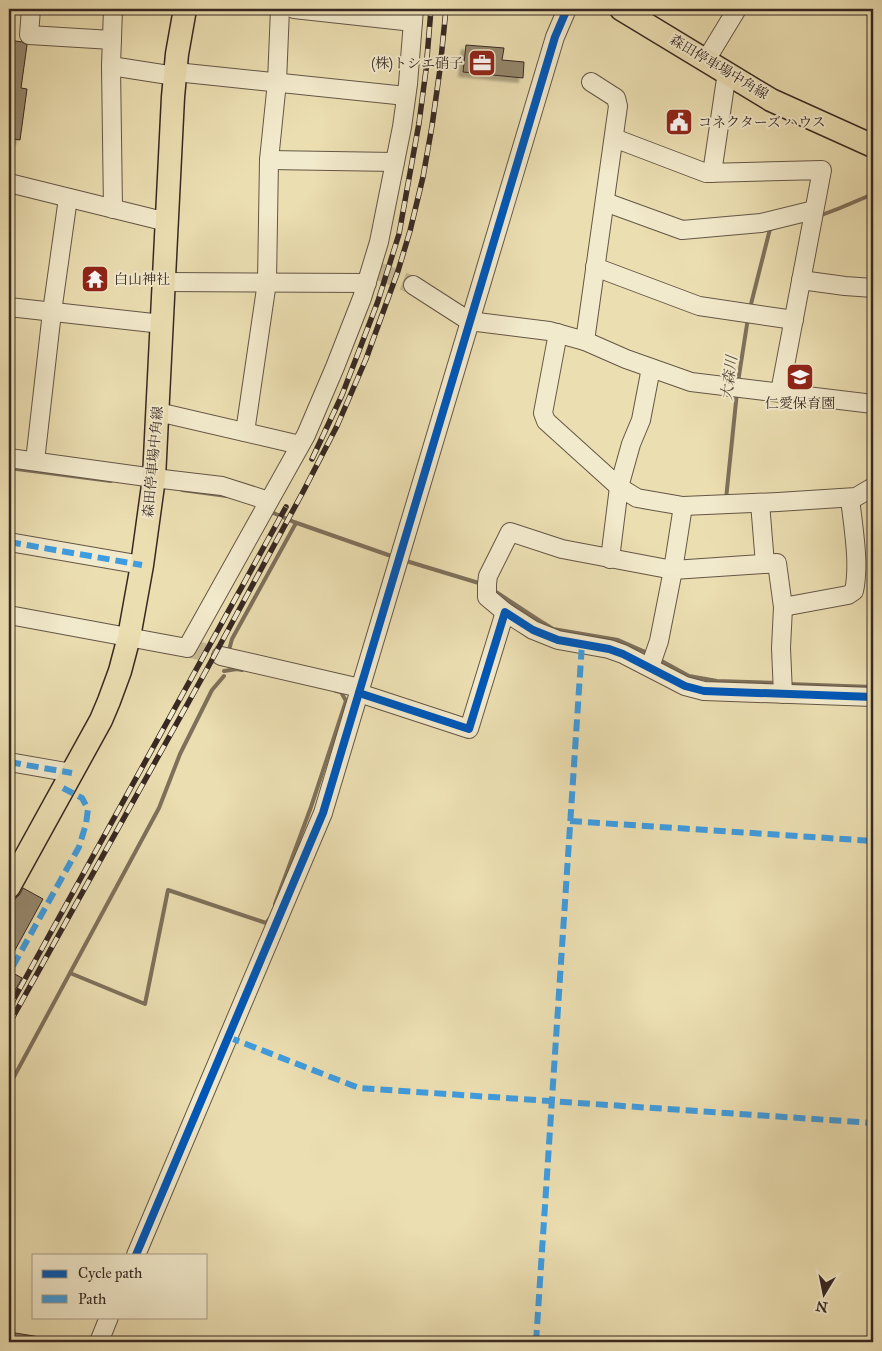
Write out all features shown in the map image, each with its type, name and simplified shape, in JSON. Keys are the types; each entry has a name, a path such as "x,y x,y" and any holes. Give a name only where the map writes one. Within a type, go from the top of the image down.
{"main road":[{"name":"森田停車場中角線","path":"9,887 101,720 120,671 129,636 142,565 153,485 175,74 185,9"},
{"name":"森田停車場中角線","path":"621,9 772,100 873,146"}],"street":[{"path":"31,9 29,35 112,40"},
{"path":"113,9 111,66 113,209"},
{"path":"245,432 267,282 269,160 277,82 280,9"},
{"path":"9,616 188,648 306,435 372,275 402,127 414,16 294,9"},
{"path":"136,1254 323,813 554,37 567,9"},
{"path":"706,60 737,9"},
{"path":"111,66 406,96"},
{"path":"712,173 727,72"},
{"path":"585,341 618,106 616,98 590,82"},
{"path":"614,138 706,173 822,170 780,392"},
{"path":"269,160 396,162"},
{"path":"9,183 167,222"},
{"path":"35,461 52,312 68,198"},
{"path":"605,202 682,230 761,223 814,215"},
{"path":"595,267 699,306 794,320"},
{"path":"164,282 267,282 372,275"},
{"path":"801,280 873,288"},
{"path":"413,285 469,321 558,333 585,341 626,359 691,382 873,404"},
{"path":"9,307 162,324"},
{"path":"558,333 543,413 546,421 619,487 637,498 683,506 850,498 856,497 873,487"},
{"path":"610,559 619,487 631,444 641,420 651,368"},
{"path":"158,412 300,445"},
{"path":"9,458 35,461 153,485 222,486 269,501"},
{"path":"784,607 848,595 854,592 856,556 850,498"},
{"path":"760,502 765,564"},
{"path":"652,661 660,641 683,506"},
{"path":"783,687 781,648 784,607 777,564 673,570 562,549 510,532 488,576 487,597 505,612 533,630 558,640 652,661 685,686 704,691 783,687 873,697"},
{"path":"9,542 142,565"},
{"path":"221,656 359,690 469,729 505,612"},
{"path":"9,762 72,773"},
{"path":"99,1342 109,1318"}],"building":[{"path":"9,40 22,42 27,45 21,88 27,89 20,140 9,138"},
{"path":"466,45 504,48 502,60 524,62 523,78 463,72"},
{"path":"23,888 43,899 9,961 9,910"},
{"path":"9,971 22,978 9,1001"},
{"path":"9,1332 40,1337 40,1342 9,1342"}],"waterway":[{"name":"大森川","path":"819,216 873,194"},
{"name":"大森川","path":"750,308 770,229 774,228"},
{"name":"大森川","path":"738,382 748,318"},
{"name":"大森川","path":"726,499 737,392"},
{"path":"9,468 111,481"},
{"path":"182,490 227,496"},
{"path":"269,511 294,522 394,557"},
{"path":"229,650 232,639 296,523"},
{"path":"403,560 482,584"},
{"path":"493,590 553,629 618,640 650,654"},
{"path":"658,659 689,676 717,681 779,683"},
{"path":"224,671 242,670"},
{"path":"9,1086 159,808 180,754 212,690 224,676"},
{"path":"788,684 873,687"},
{"path":"275,904 311,807 346,701 341,692 336,691"},
{"path":"70,973 145,1004 168,890 266,923 270,918"}],"tunnel":[{"path":"378,271 413,285"},
{"path":"187,648 221,656"}],"railway":[{"path":"312,459 342,395 378,301 399,234 419,123 431,9"},
{"path":"9,1024 207,669 304,490 337,426 366,359 398,271 423,177 440,69 446,9"},
{"path":"9,1008 286,507"}],"marked path":[{"path":"9,542 142,565"},
{"path":"536,1342 582,644"},
{"path":"9,762 72,773"},
{"path":"13,966 79,847 86,824 88,809 82,798 63,788"},
{"path":"570,821 873,841"},
{"path":"228,1037 359,1088 873,1123"}],"cycle path":[{"path":"136,1254 323,813 555,37 567,9"},
{"path":"359,693 469,729 505,612 533,630 558,640 609,649 623,654 685,686 704,691 873,697"}],"place":[{"name":"(株)トシエ硝子","path":"482,63"},
{"name":"コネクターズ ハウス","path":"679,122"},
{"name":"白山神社","path":"95,279"},
{"name":"仁愛保育園","path":"800,377"}]}
